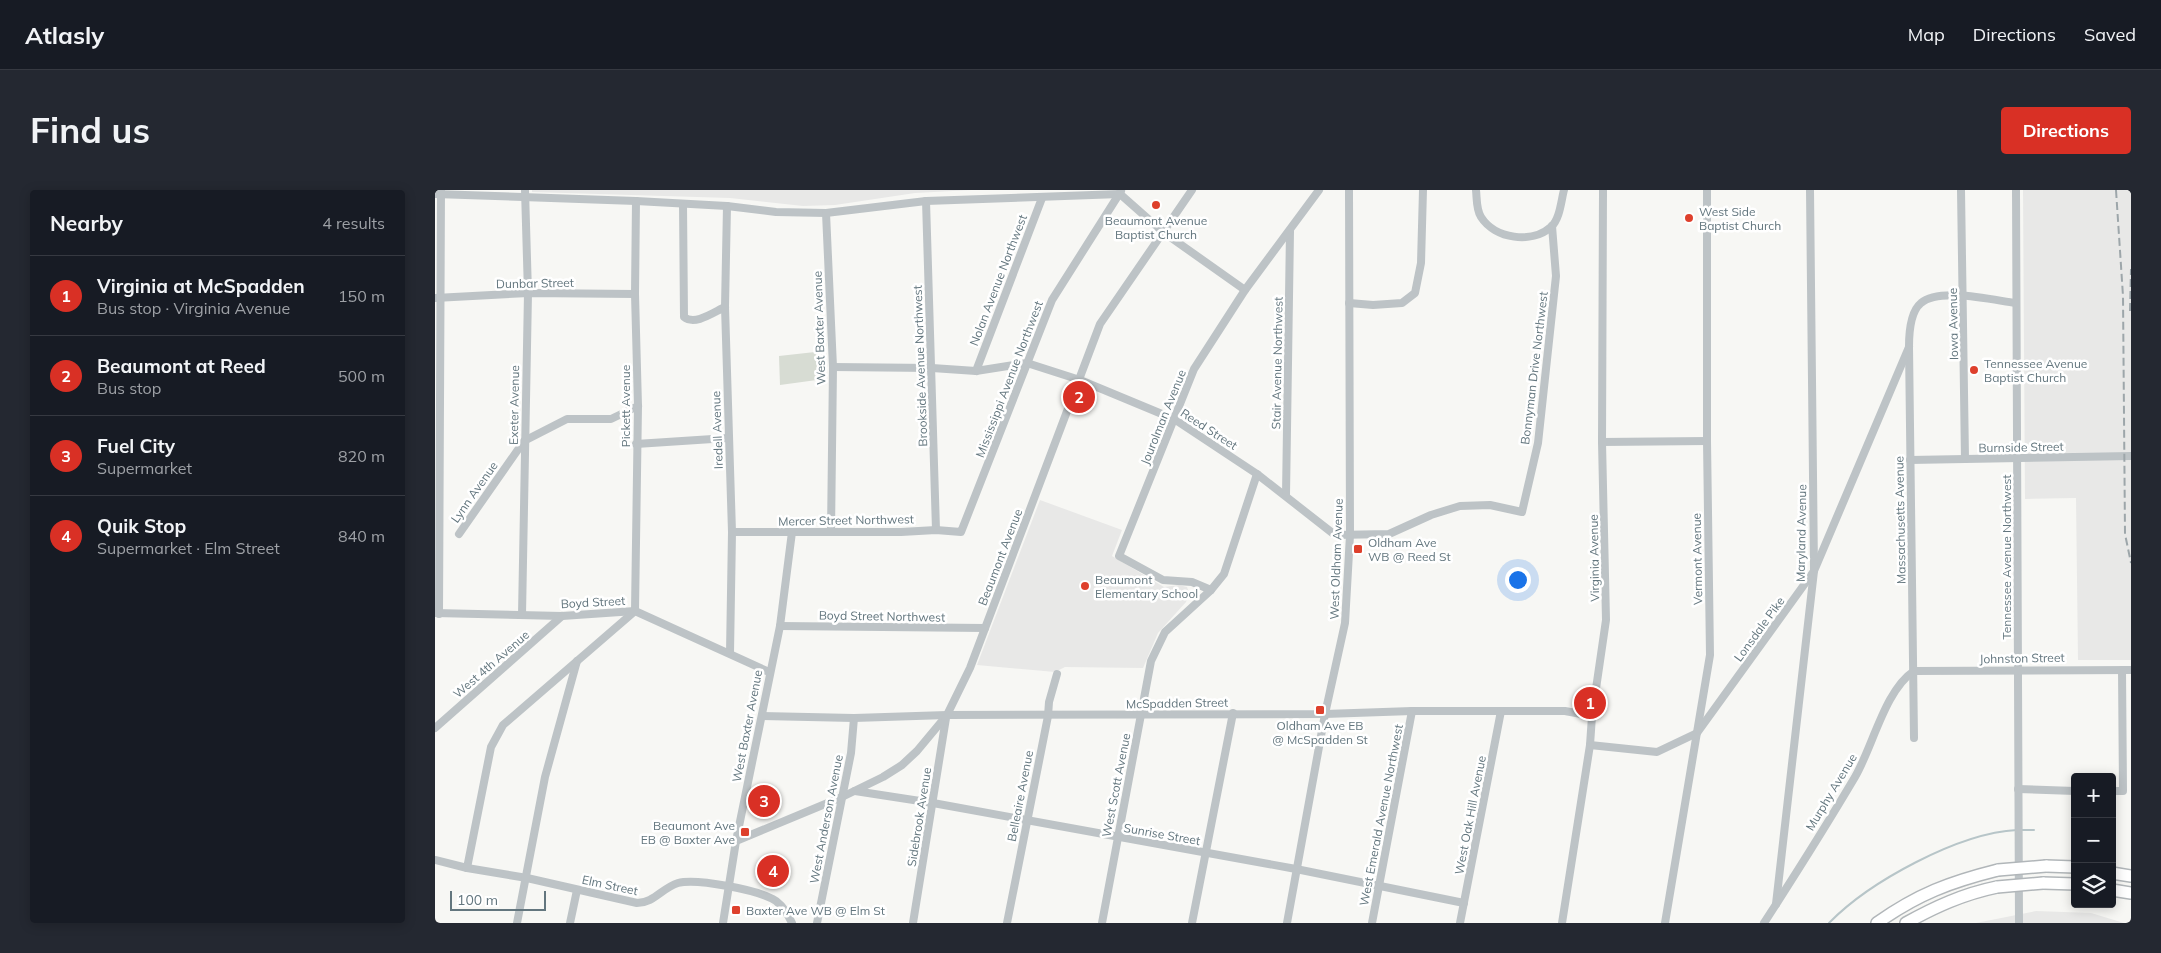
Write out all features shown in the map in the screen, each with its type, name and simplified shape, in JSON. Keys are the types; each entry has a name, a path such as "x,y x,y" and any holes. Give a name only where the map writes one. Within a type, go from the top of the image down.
{"highway":[{"path":"1877,923 1927,892 1971,877 1998,870 2045,866 2071,867"},
{"path":"2116,874 2131,876"},
{"path":"1906,923 1937,906 1962,896 1997,887 2043,883 2071,884"},
{"path":"2116,891 2131,893"}],"street":[{"name":"Beaumont Avenue","path":"736,841 842,797 883,777 902,765 917,751 947,715 970,668 1100,324 1192,190"},
{"name":"Jourolman Avenue","path":"1211,590 1192,582 1163,580 1119,556 1195,369 1245,290 1319,190"},
{"name":"West Oldham Avenue","path":"1287,923 1325,714 1345,623 1350,535 1349,190"},
{"path":"1349,303 1373,305 1402,303 1415,293 1421,263 1423,190"},
{"path":"1476,190 1481,217 1498,231 1513,236 1525,237 1537,235 1552,226 1557,217 1564,190"},
{"name":"Virginia Avenue","path":"1561,923 1590,745 1592,716 1607,620 1602,442 1603,190"},
{"name":"Vermont Avenue","path":"1665,923 1710,656 1707,441 1707,190"},
{"name":"Maryland Avenue","path":"1776,904 1814,571 1810,190"},
{"name":"Iowa Avenue","path":"1961,190 1965,459"},
{"name":"Tennessee Avenue Northwest","path":"2017,190 2015,303 2018,789 2020,840 2019,923"},
{"path":"437,614 439,193 525,193 727,206 777,212 826,213 927,201 1042,198 1121,192 1163,232 1245,290"},
{"name":"Mississippi Avenue Northwest","path":"961,532 1051,300 1121,192"},
{"name":"Exeter Avenue","path":"522,615 528,293 525,193"},
{"name":"Nolan Avenue Northwest","path":"976,371 1042,198"},
{"name":"Pickett Avenue","path":"635,611 638,406 635,294 636,201"},
{"name":"Brookside Avenue Northwest","path":"927,201 936,530"},
{"path":"683,204 685,317 687,320 695,321 725,307"},
{"name":"Iredell Avenue","path":"727,206 725,307 731,532 729,653"},
{"name":"West Baxter Avenue","path":"826,213 833,367 831,532"},
{"name":"Bonnyman Drive Northwest","path":"1523,512 1538,443 1557,276 1552,226"},
{"name":"Stair Avenue Northwest","path":"1286,495 1290,231"},
{"name":"Dunbar Street","path":"438,298 528,293 635,294"},
{"path":"1964,296 2015,303"},
{"name":"Massachusetts Avenue","path":"1915,738 1910,324 1920,304 1933,297 1964,296"},
{"name":"Lonsdale Pike","path":"1590,745 1657,752 1697,733 1814,571 1909,347"},
{"name":"Reed Street","path":"833,367 932,368 976,371 1027,363 1080,380 1174,419 1257,474 1335,535 1389,534 1431,515 1460,506 1490,504 1523,512"},
{"name":"Lynn Avenue","path":"459,534 524,441 567,419 611,419 638,406"},
{"path":"636,444 728,438"},
{"path":"1602,442 1707,441"},
{"name":"Burnside Street","path":"1911,460 2131,456"},
{"name":"West Scott Avenue","path":"1102,923 1151,661 1165,632 1211,590 1224,574 1257,474"},
{"name":"Mercer Street Northwest","path":"731,532 936,530 961,532"},
{"name":"West Baxter Avenue","path":"723,923 736,841 762,716 769,672 780,626 792,532"},
{"path":"467,868 491,747 503,725 635,611"},
{"name":"Boyd Street","path":"437,614 563,616 635,611 769,672"},
{"name":"West 4th Avenue","path":"435,728 563,616"},
{"name":"Boyd Street Northwest","path":"780,626 985,628"},
{"path":"517,923 545,777 577,661"},
{"path":"2116,791 2123,791 2122,670"},
{"name":"Johnston Street","path":"1914,671 2131,670"},
{"name":"Murphy Avenue","path":"1764,923 1856,776 1897,686 1914,671"},
{"name":"Belleaire Avenue","path":"1007,923 1048,716 1049,702 1057,674"},
{"name":"West Emerald Avenue Northwest","path":"1372,923 1412,711"},
{"name":"West Oak Hill Avenue","path":"1460,923 1501,711"},
{"name":"McSpadden Street","path":"762,716 854,718 947,715 1048,716 1565,711 1592,716"},
{"path":"1192,923 1233,714"},
{"name":"Sidebrook Avenue","path":"913,923 947,715"},
{"name":"West Anderson Avenue","path":"817,923 851,753 854,718"},
{"path":"2018,789 2071,791"},
{"name":"Sunrise Street","path":"855,791 933,803 1117,838 1296,868 1464,903"},
{"name":"Elm Street","path":"435,860 467,868 527,878 637,903 645,903 672,885 695,880 770,898 782,907 793,923"},
{"path":"570,923 577,890"}],"shaded area":[{"path":"532,190 972,190 915,193 835,205 803,206 730,198 532,192"},
{"path":"2023,190 2131,190 2131,660 2078,660 2076,498 2025,499"},
{"path":"824,351 824,379 780,385 779,356"},
{"name":"Beaumont Elementary School","path":"1040,500 1122,530 1112,556 1164,587 1179,585 1187,587 1189,593 1186,602 1158,633 1143,668 1065,667 1055,672 977,665"},
{"path":"2036,911 2091,913 2124,923 1976,923"}],"waterway":[{"path":"1829,923 1846,907 1867,892 1916,862 1968,840 1994,833 2017,830"},
{"path":"2022,830 2034,830"}],"railway":[{"path":"2116,190 2123,296 2125,534 2131,563"},
{"path":"2130,311 2131,269"}],"place":[{"name":"Beaumont Avenue Baptist Church","path":"1156,205"},
{"name":"West Side Baptist Church","path":"1689,218"},
{"name":"Tennessee Avenue Baptist Church","path":"1974,370"},
{"name":"Beaumont at Reed","path":"1079,397"},
{"name":"Oldham Ave WB @ Reed St","path":"1358,549"},
{"name":"Beaumont Elementary School","path":"1085,586"},
{"name":"Virginia at McSpadden","path":"1590,703"},
{"name":"Oldham Ave EB @ McSpadden St","path":"1320,710"},
{"name":"Fuel City","path":"764,801"},
{"name":"Beaumont Ave EB @ Baxter Ave","path":"745,832"},
{"name":"Quik Stop","path":"773,871"},
{"name":"Baxter Ave WB @ Elm St","path":"736,910"}]}
